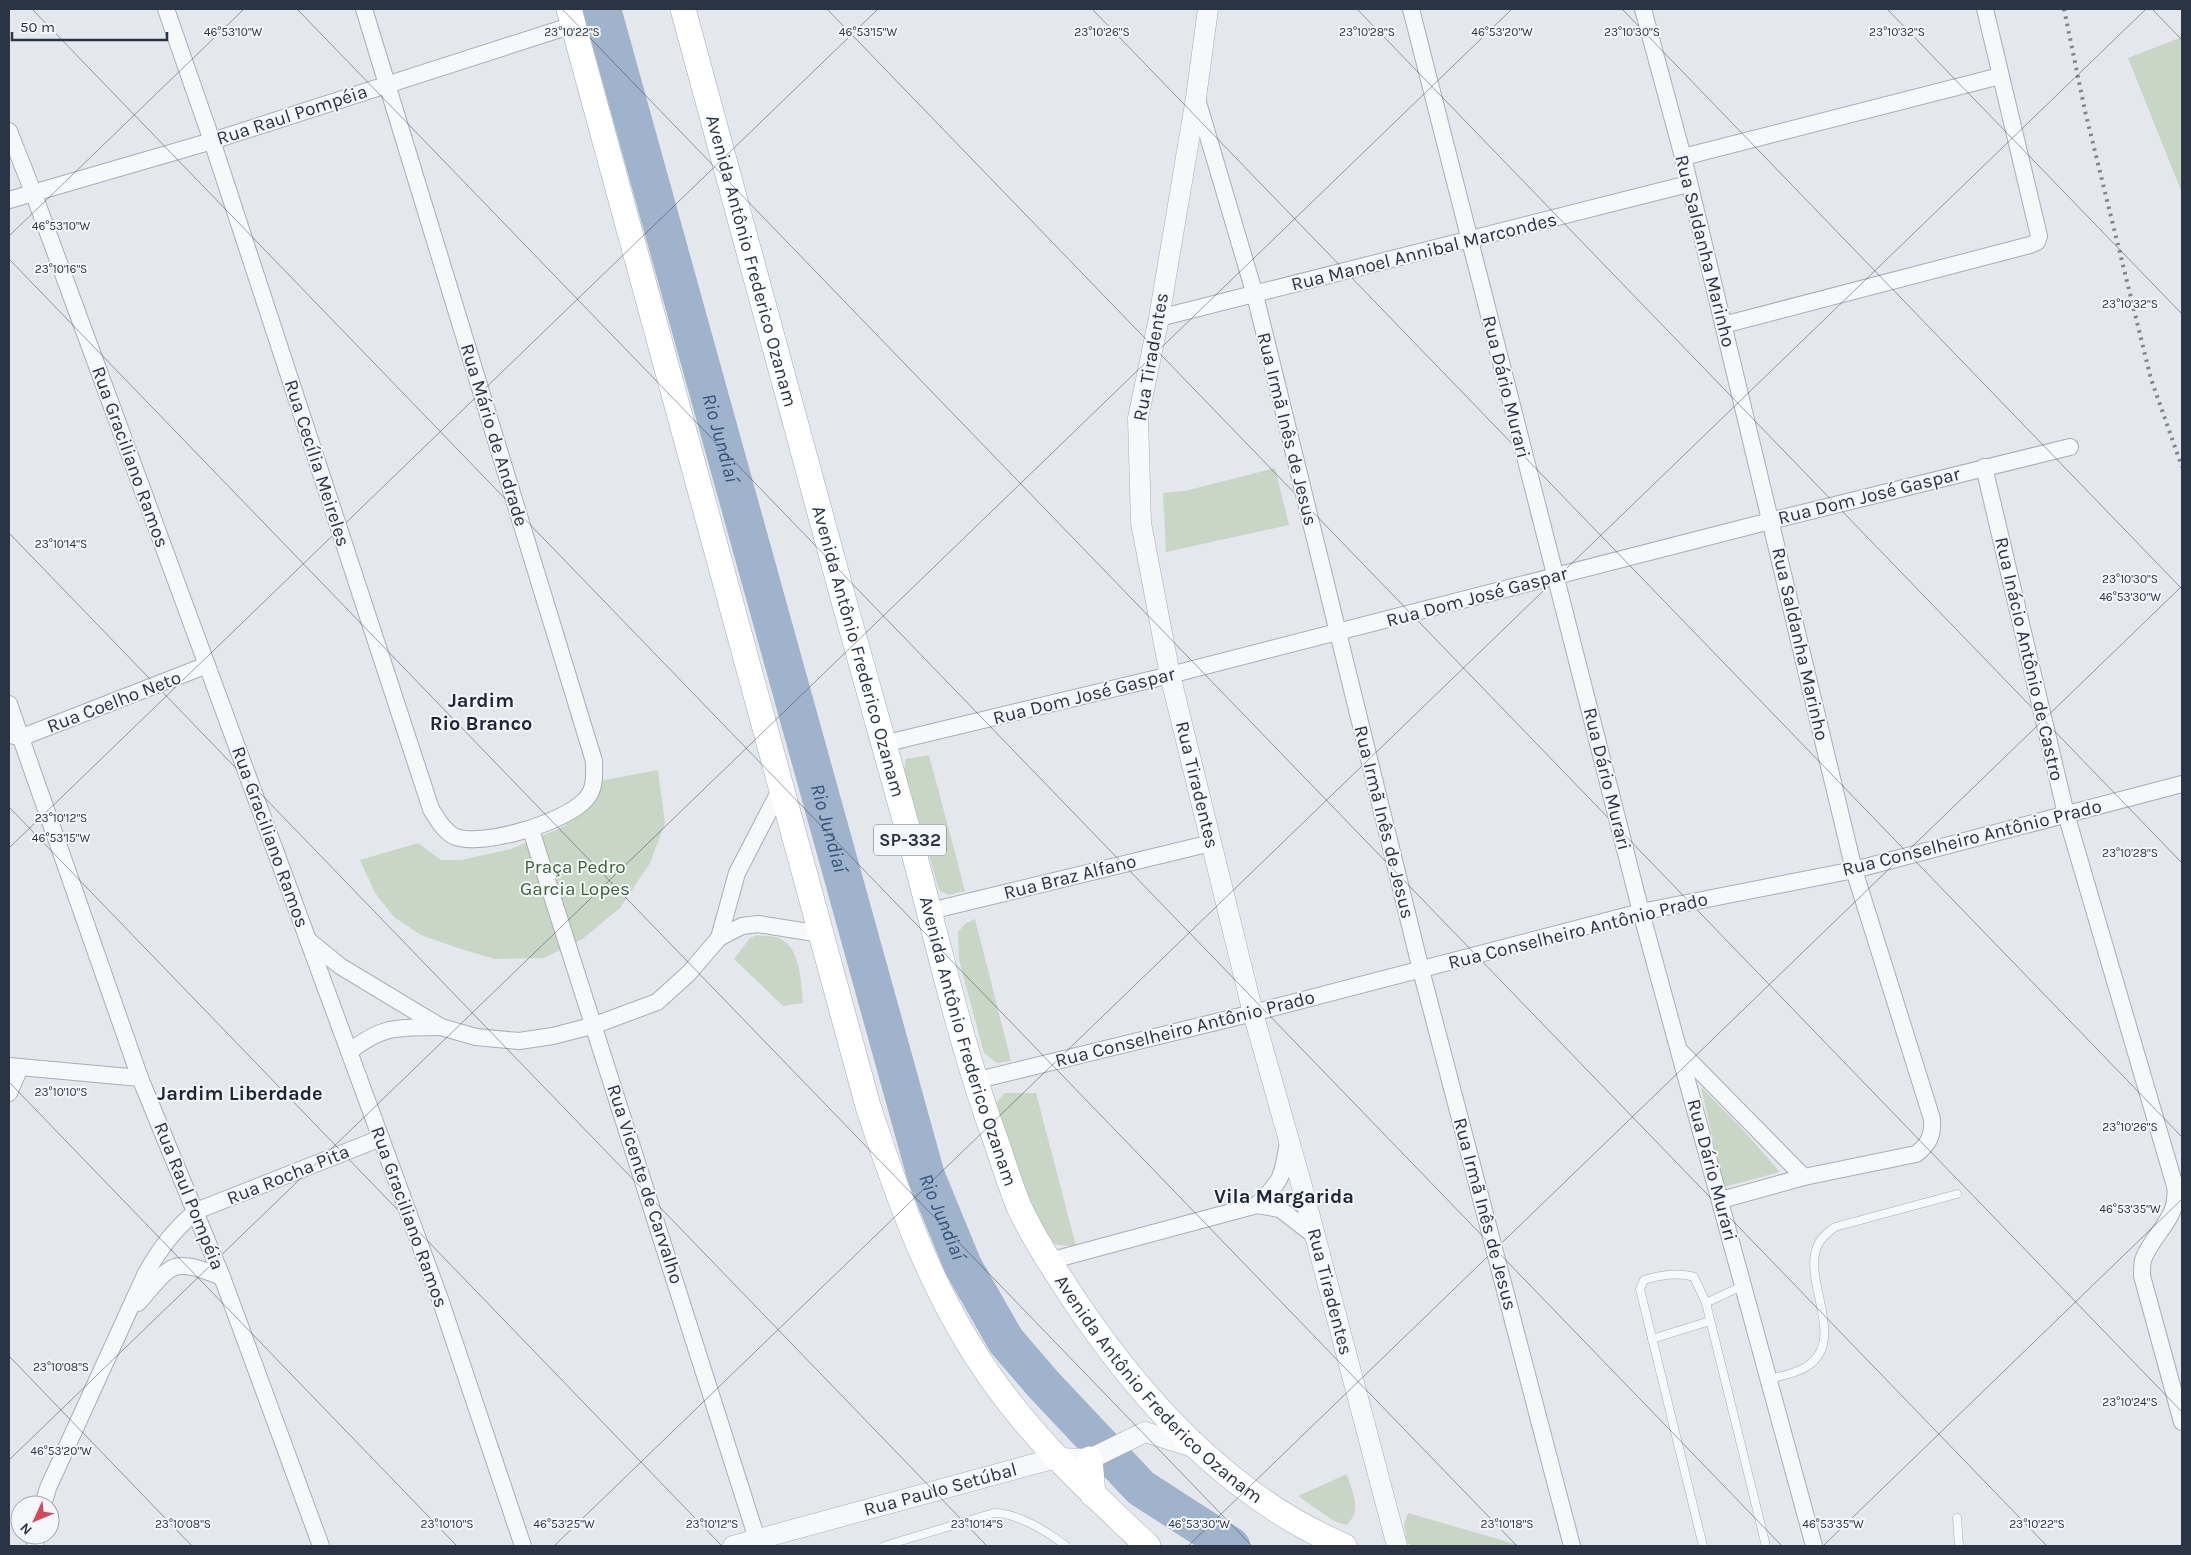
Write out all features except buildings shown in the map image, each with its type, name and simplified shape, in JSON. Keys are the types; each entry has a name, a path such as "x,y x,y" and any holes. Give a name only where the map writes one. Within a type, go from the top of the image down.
{"main road":[{"name":"Avenida Antônio Frederico Ozanam","path":"683,9 930,911 974,1081 1019,1206 1048,1261 1128,1376 1196,1448 1276,1511 1325,1538 1344,1546"},
{"path":"571,17 871,1115 894,1186 929,1271 966,1338 1008,1401 1056,1458 1148,1546"},
{"path":"1090,1460 1093,1495"}],"street":[{"name":"Rua Cecília Meireles","path":"166,9 212,141 431,809 442,826 454,837 468,840 531,830"},
{"name":"Rua Mário de Andrade","path":"364,9 594,761 594,784 586,800 570,812 531,830"},
{"name":"Rua Tiradentes","path":"1208,9 1196,98 1159,318 1138,418 1141,522 1170,675 1253,1013 1315,1236 1397,1546"},
{"name":"Rua Dário Murari","path":"1411,9 1641,912 1814,1546"},
{"name":"Rua Saldanha Marinho","path":"1643,9 1683,157 1854,870 1932,1120 1933,1133 1928,1145 1916,1154 1804,1177"},
{"path":"1723,325 2037,242 2040,236 1985,9"},
{"name":"Rua Raul Pompéia","path":"9,200 212,141 386,84 571,17"},
{"path":"1683,157 2000,76"},
{"name":"Rua Irmã Inês de Jesus","path":"1196,98 1255,295 1421,970 1572,1546"},
{"name":"Rua Graciliano Ramos","path":"9,131 440,1299 523,1546"},
{"name":"Rua Manoel Annibal Marcondes","path":"1159,318 1688,184"},
{"name":"Rua Dom José Gaspar","path":"883,744 1170,675 1770,521 2070,447"},
{"name":"Rua Inácio Antônio de Castro","path":"1984,467 2066,814 2175,1186 2177,1199 2174,1211 2143,1261 2142,1276 2182,1422"},
{"name":"Rua Coelho Neto","path":"15,736 207,665"},
{"name":"Rua Raul Pompéia","path":"9,704 15,736 140,1078 222,1277 321,1546"},
{"name":"Rua Conselheiro Antônio Prado","path":"974,1081 1253,1013 1641,912 1854,870 2182,784"},
{"path":"719,938 737,873 781,788"},
{"name":"Rua Vicente de Carvalho","path":"531,830 758,1539"},
{"name":"Rua Braz Alfano","path":"930,911 1211,842"},
{"path":"308,940 340,966 441,1027 476,1037 520,1041 553,1036 595,1025 657,1002 689,973 719,938 742,926 758,924 821,934"},
{"path":"349,1052 365,1039 379,1032 395,1028 441,1027"},
{"path":"1680,1051 1804,1177 1721,1200"},
{"path":"9,1093 15,1067 140,1078"},
{"name":"Rua Rocha Pita","path":"46,1495 146,1273 163,1244 176,1228 196,1212 380,1138"},
{"path":"1257,1205 1276,1186 1283,1174 1288,1142"},
{"path":"1048,1261 1257,1205 1280,1209 1315,1236"},
{"path":"125,1318 169,1269 180,1265 192,1265 222,1277"},
{"path":"1090,1460 1145,1432 1196,1448"},
{"name":"Rua Paulo Setúbal","path":"733,1546 1056,1458 1090,1460"}],"lane":[{"path":"1769,1379 1801,1370 1808,1366 1822,1350 1825,1332 1814,1258 1817,1246 1823,1236 1834,1227 1958,1194"},
{"path":"1704,1546 1640,1289 1644,1280 1655,1276 1685,1274 1694,1278 1706,1303 1766,1546"},
{"path":"1706,1303 1744,1285"},
{"path":"1652,1339 1710,1321"},
{"path":"884,1546 994,1513 1005,1513 1016,1516 1066,1546"},
{"path":"1956,1518 1959,1546"}],"green space":[{"path":"2182,37 2182,193 2128,58"},
{"path":"1275,468 1289,525 1166,552 1163,493 1185,491"},
{"path":"929,755 965,891 948,895 939,890 904,770 906,759"},
{"name":"Praça Pedro Garcia Lopes","path":"658,770 665,823 650,863 620,908 581,940 544,958 495,959 421,935 394,917 375,893 360,860 418,843 441,860 461,860 511,849 565,826 599,781"},
{"path":"975,919 1011,1061 997,1063 984,1053 959,960 958,932 966,923"},
{"path":"757,935 781,939 793,951 799,968 803,1003 783,1006 734,959 750,938"},
{"path":"1701,1087 1744,1131 1780,1172 1724,1187"},
{"path":"1005,1093 1036,1093 1076,1246 1058,1245 1048,1241 1023,1186 996,1103"},
{"path":"1347,1474 1355,1501 1355,1508 1351,1520 1346,1525 1334,1521 1298,1496"},
{"path":"1408,1513 1522,1546 1413,1546 1407,1543 1404,1525"}],"waterway":[{"name":"Rio Jundiaí","path":"602,9 926,1176 963,1266 1006,1341 1043,1384 1141,1488 1231,1546"}],"railway":[{"path":"2064,9 2085,111 2151,379 2182,467"}],"district":[{"name":"Jardim Rio Branco","path":"481,712"},
{"name":"Jardim Liberdade","path":"240,1093"},
{"name":"Vila Margarida","path":"1284,1196"}]}
